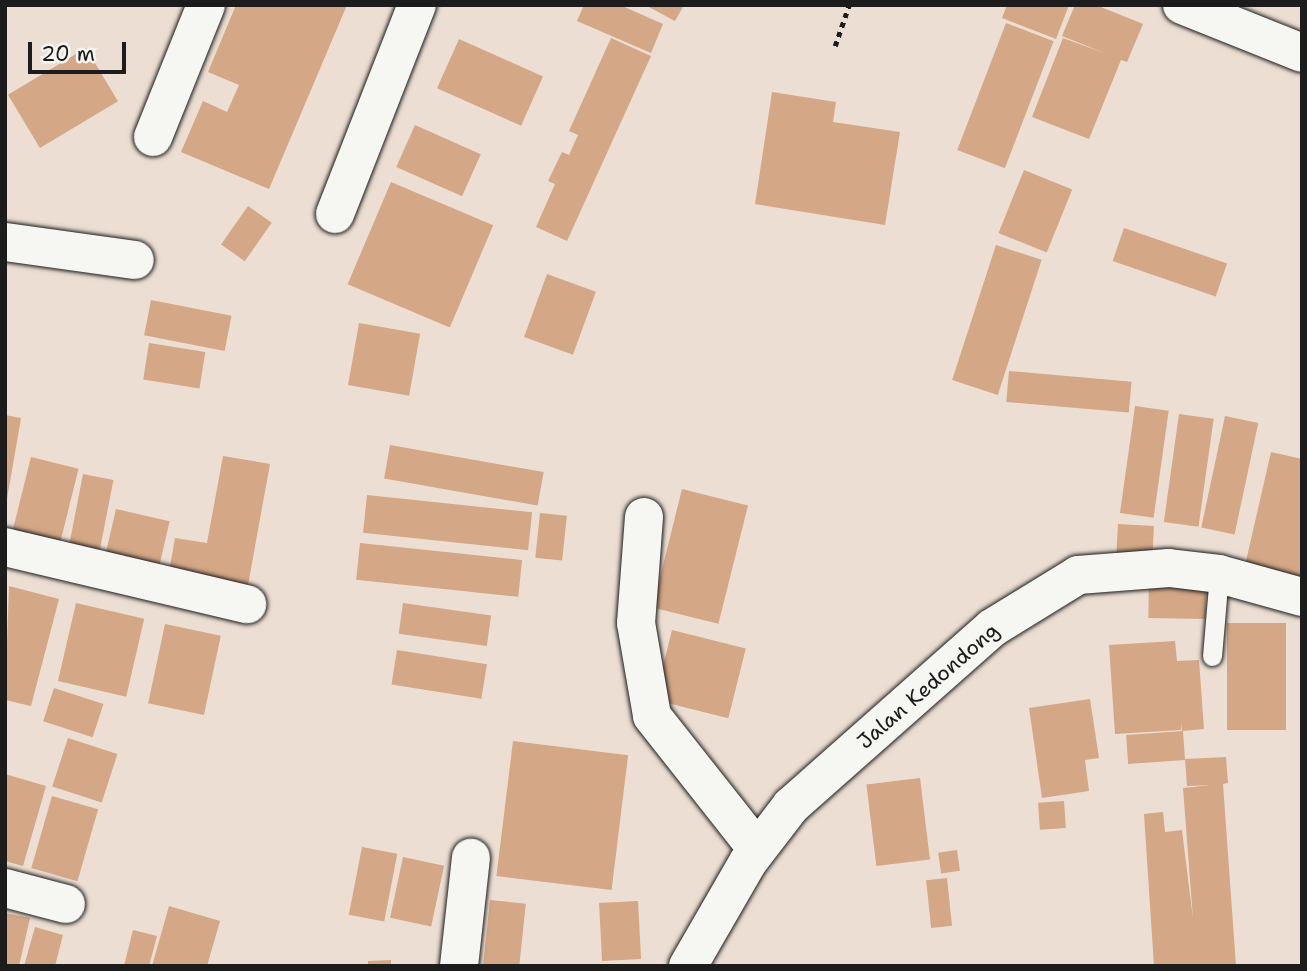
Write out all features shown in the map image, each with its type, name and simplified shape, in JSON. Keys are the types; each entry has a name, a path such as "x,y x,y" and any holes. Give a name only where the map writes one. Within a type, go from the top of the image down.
{"street":[{"path":"153,137 206,5"},
{"path":"335,214 417,5"},
{"path":"1182,5 1302,53"},
{"path":"5,242 135,260"},
{"path":"644,517 636,623 652,716 757,849"},
{"path":"5,547 247,604"},
{"name":"Jalan Kedondong","path":"688,966 757,849 791,806 992,628 1078,575 1169,568 1219,574 1302,597"},
{"path":"459,966 471,858"},
{"path":"5,888 66,904"}],"lane":[{"path":"1212,656 1219,574"}],"path":[{"path":"835,46 849,5"}],"building":[{"path":"236,5 347,5 269,189 181,152 203,101 227,112 239,85 208,72"},
{"path":"584,5 620,5 663,24 651,53 577,21"},
{"path":"645,5 684,5 675,21"},
{"path":"1007,5 1069,5 1056,39 1002,18"},
{"path":"1075,5 1096,5 1143,24 1127,62 1121,60 1089,139 1032,117 1063,38 1107,54 1062,36"},
{"path":"1006,23 1054,41 1005,168 957,150"},
{"path":"611,38 651,56 567,241 536,227 555,184 548,181 562,152 569,155 578,135 569,131"},
{"path":"459,39 543,76 521,126 437,88"},
{"path":"86,48 118,101 40,148 8,95"},
{"path":"772,92 836,102 833,122 900,132 885,225 755,204"},
{"path":"415,125 481,154 462,196 396,167"},
{"path":"1024,170 1072,189 1047,253 999,233"},
{"path":"391,182 493,225 450,328 348,284"},
{"path":"248,206 272,223 245,261 221,245"},
{"path":"1124,228 1227,263 1216,297 1113,261"},
{"path":"996,245 1042,260 998,395 952,380"},
{"path":"547,274 596,292 573,355 524,337"},
{"path":"151,300 231,316 225,351 144,335"},
{"path":"359,323 420,334 409,396 348,385"},
{"path":"149,343 205,352 200,388 143,380"},
{"path":"1009,371 1132,382 1129,413 1006,402"},
{"path":"1135,406 1169,411 1154,518 1120,513"},
{"path":"1179,414 1214,419 1198,527 1164,522"},
{"path":"5,415 21,418 7,499 5,499"},
{"path":"1225,416 1258,423 1235,535 1201,528"},
{"path":"390,445 544,472 538,506 384,478"},
{"path":"1271,452 1302,459 1302,583 1244,570"},
{"path":"223,456 270,464 248,585 169,572 175,538 207,543"},
{"path":"31,457 79,469 59,546 12,534"},
{"path":"83,474 113,480 100,552 69,546"},
{"path":"682,489 748,505 718,624 652,607"},
{"path":"367,495 532,512 528,550 363,533"},
{"path":"116,509 170,521 159,568 105,556"},
{"path":"540,513 567,516 562,561 535,558"},
{"path":"1118,524 1154,526 1152,557 1116,555"},
{"path":"360,543 522,560 518,597 356,580"},
{"path":"1149,579 1206,580 1205,619 1148,618"},
{"path":"9,586 59,599 31,706 5,700"},
{"path":"76,603 144,619 126,697 58,681"},
{"path":"403,603 491,615 487,646 399,634"},
{"path":"1227,623 1286,623 1286,730 1227,730"},
{"path":"165,624 221,636 204,715 148,703"},
{"path":"672,630 746,648 728,718 655,700"},
{"path":"1175,641 1177,661 1199,660 1204,729 1182,731 1181,723 1181,730 1115,734 1109,645"},
{"path":"397,650 487,664 481,699 392,685"},
{"path":"54,688 103,704 93,737 43,721"},
{"path":"1090,699 1099,758 1085,760 1089,791 1042,798 1029,708"},
{"path":"1183,731 1185,760 1128,764 1126,735"},
{"path":"68,738 117,754 102,803 52,787"},
{"path":"513,741 628,755 612,890 496,876"},
{"path":"1226,757 1228,783 1223,784 1236,966 1154,966 1144,814 1163,812 1165,832 1182,830 1193,919 1183,788 1211,785 1187,786 1185,759"},
{"path":"5,774 46,786 23,866 5,861"},
{"path":"920,778 930,859 876,866 866,785"},
{"path":"52,796 98,809 77,881 31,868"},
{"path":"1064,801 1066,828 1040,830 1038,803"},
{"path":"362,847 397,854 384,922 349,915"},
{"path":"957,850 960,871 941,873 938,853"},
{"path":"403,857 444,866 431,926 390,918"},
{"path":"947,878 952,926 931,928 926,880"},
{"path":"490,900 526,904 519,966 483,965"},
{"path":"638,901 641,959 602,961 599,903"},
{"path":"169,906 220,921 207,966 152,966"},
{"path":"5,913 30,918 19,966 5,966"},
{"path":"35,927 63,935 55,966 24,966"},
{"path":"133,930 157,936 149,966 124,966"},
{"path":"391,960 391,966 368,966 368,961"}]}
